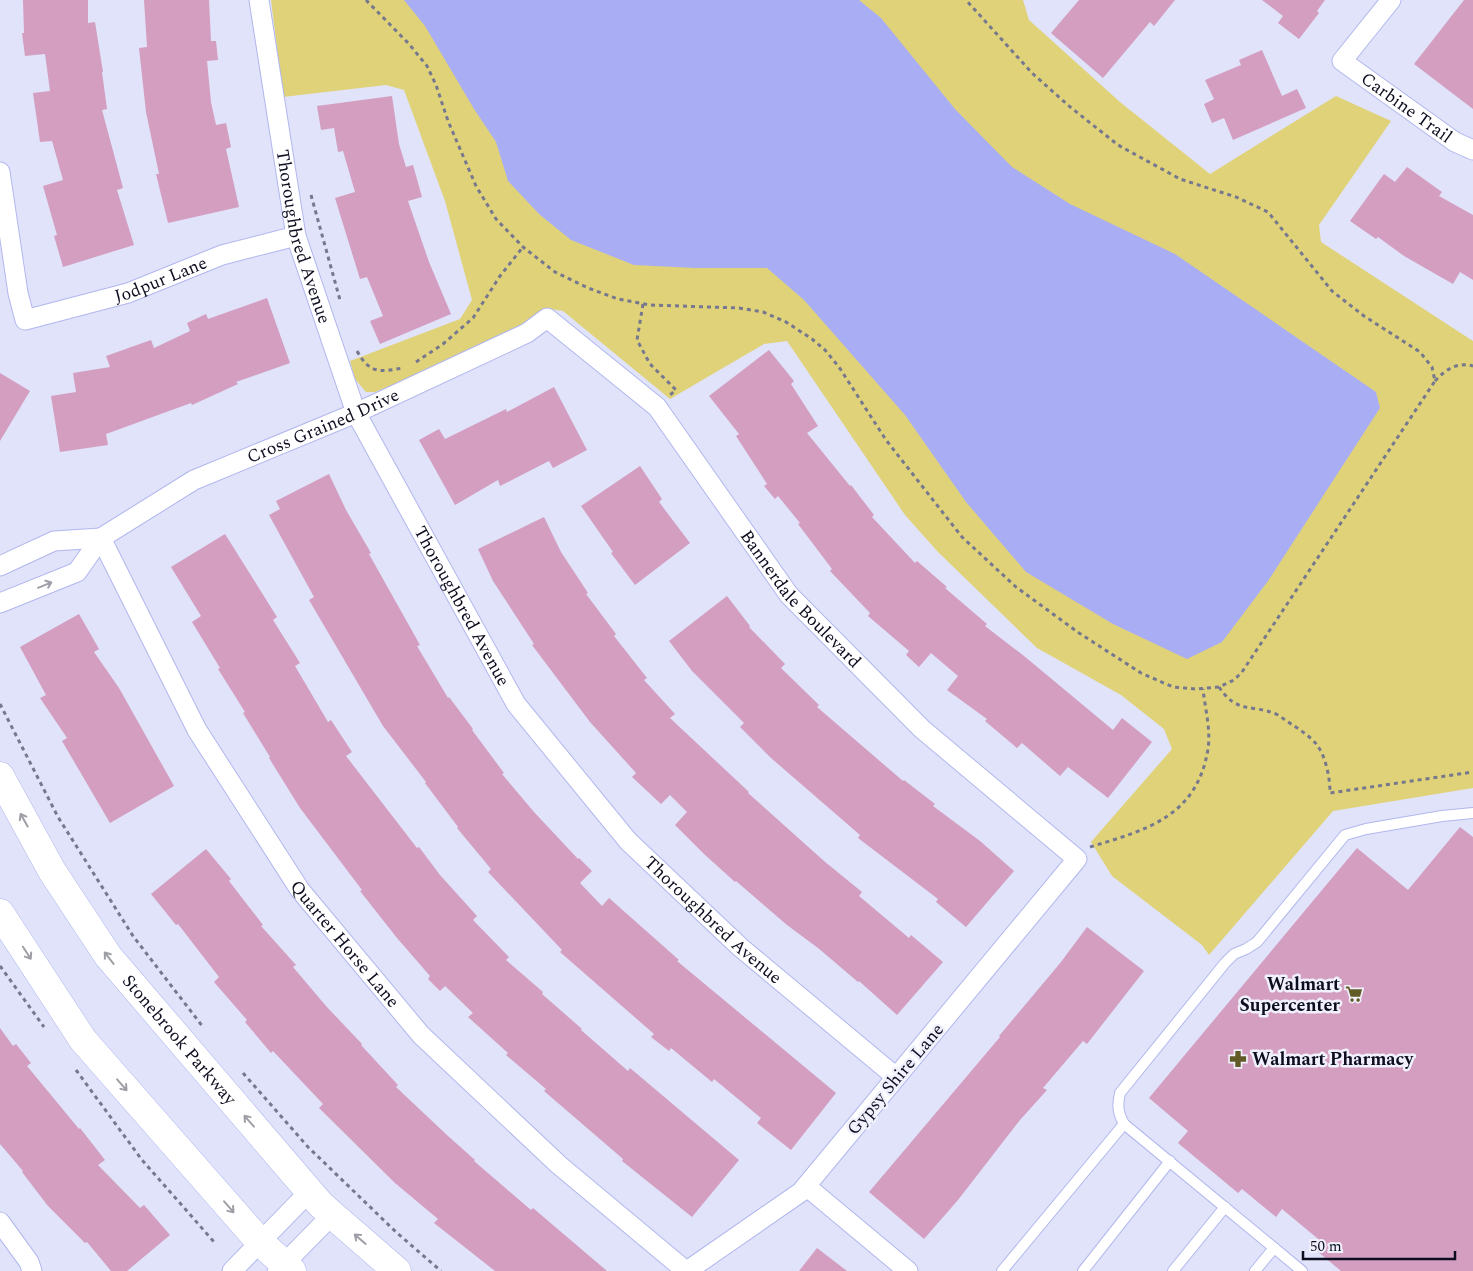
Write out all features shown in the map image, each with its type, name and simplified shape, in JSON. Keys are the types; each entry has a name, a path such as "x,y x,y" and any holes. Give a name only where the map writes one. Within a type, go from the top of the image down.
{"main road":[{"name":"Stonebrook Parkway","path":"0,776 52,871 108,956 309,1192 332,1215 397,1271"},
{"path":"0,913 83,1040 284,1269"}],"street":[{"name":"Thoroughbred Avenue","path":"259,0 296,236 356,412 511,696 628,841 740,947 896,1077"},
{"name":"Carbine Trail","path":"1391,0 1342,60 1455,142 1473,150"},
{"name":"Jodpur Lane","path":"0,172 18,294 25,320 128,293 216,257 296,236"},
{"name":"Cross Grained Drive","path":"0,603 77,572 101,538 194,480 356,412 527,333 547,318"},
{"name":"Bannerdale Boulevard","path":"547,318 657,407 789,595 922,729 1074,856"},
{"name":"Cross Grained Drive","path":"0,566 54,541 101,538"},
{"name":"Quarter Horse Lane","path":"101,538 197,730 300,890 421,1035 559,1165 686,1271"},
{"name":"Gypsy Shire Lane","path":"686,1271 801,1192 1074,856"},
{"path":"806,1186 908,1271"},
{"path":"232,1271 309,1192"},
{"path":"284,1269 332,1215"},
{"path":"0,1222 29,1262 32,1271"}],"lane":[{"path":"1302,1271 1124,1124 1119,1114 1120,1093 1224,963 1234,954 1246,950 1257,942 1345,835 1366,829 1473,812"},
{"path":"1002,1271 1124,1124"},
{"path":"1083,1271 1170,1162"},
{"path":"1173,1271 1225,1207"},
{"path":"1255,1271 1274,1248"}],"path":[{"path":"366,0 410,44 427,66 476,186 496,218 523,246 555,272 618,299 644,304 739,308 763,312 786,322 812,339 825,350 839,367 886,440 956,530 1016,587 1079,633 1141,673 1173,687 1203,689 1219,687 1234,680 1242,672 1435,381 1444,371 1455,365 1473,366"},
{"path":"966,0 1032,73 1069,106 1118,145 1180,179 1236,197 1268,212 1332,291 1364,316 1420,352 1432,367 1435,381"},
{"path":"311,194 342,306"},
{"path":"414,362 443,344 472,318 523,246"},
{"path":"644,304 636,340 650,364 676,390 657,407"},
{"path":"354,343 367,366 376,371 382,372 407,367"},
{"path":"1219,687 1226,698 1234,704 1276,714 1317,744 1330,783 1330,793 1473,772"},
{"path":"1074,856 1134,834 1172,814 1183,804 1198,780 1208,749 1208,729 1203,689"},
{"path":"0,704 58,817 132,936 204,1029"},
{"path":"0,966 46,1030"},
{"path":"236,1066 308,1147 396,1232 441,1271"},
{"path":"74,1068 142,1160 215,1243"}],"shaded area":[{"path":"271,0 1023,0 1029,20 1120,102 1210,174 1336,96 1391,121 1319,225 1321,242 1473,341 1473,788 1333,811 1209,955 1202,945 1112,876 1091,842 1172,749 1164,729 1121,695 1037,648 938,552 905,515 787,341 764,344 670,399 563,311 550,309 498,341 375,392 366,392 355,379 350,361 460,319 472,300 445,201 404,90 386,85 283,97"}],"water":[{"path":"404,0 859,0 881,18 955,109 1012,167 1070,204 1175,254 1376,392 1380,408 1268,581 1222,642 1187,659 1113,624 1026,572 966,502 905,415 804,300 767,268 695,268 634,265 571,240 539,214 508,181 496,142 474,109 425,26"}],"building":[{"path":"23,0 88,0 88,23 95,22 103,72 107,109 102,110 123,188 117,190 134,245 63,267 54,236 57,235 43,186 63,180 52,141 40,142 33,93 50,91 45,54 25,56 22,33 24,33"},
{"path":"144,0 209,0 211,41 216,41 218,60 207,61 211,102 216,125 226,123 231,147 226,149 239,207 168,223 156,174 159,174 146,112 139,48 147,47"},
{"path":"1079,0 1175,0 1154,26 1150,22 1103,78 1051,33"},
{"path":"1262,0 1325,0 1317,11 1319,13 1299,39 1278,23 1283,16"},
{"path":"1464,0 1473,0 1473,109 1414,64"},
{"path":"1262,50 1282,96 1297,89 1306,108 1233,140 1224,118 1212,123 1204,104 1214,99 1205,80 1241,65 1239,60"},
{"path":"392,96 399,144 406,167 413,165 422,197 408,201 429,262 451,314 380,344 370,321 383,316 367,277 360,279 335,198 355,192 343,151 338,152 334,128 321,130 317,106"},
{"path":"1407,167 1442,192 1439,196 1473,215 1473,280 1460,272 1453,284 1404,256 1378,237 1376,239 1350,221 1384,174 1395,182"},
{"path":"267,298 290,363 236,382 238,384 192,405 191,403 106,434 108,445 60,452 51,396 76,392 73,373 110,367 106,356 151,340 154,348 190,331 187,323 206,314 208,319"},
{"path":"769,350 794,381 791,384 818,426 807,433 851,485 874,515 872,517 915,563 917,561 947,587 945,588 987,624 985,626 1113,730 1122,718 1152,742 1108,798 1068,767 1060,776 1022,743 1017,748 985,721 987,719 947,690 958,676 931,653 919,667 906,655 909,651 868,616 870,613 830,571 832,569 798,524 800,523 778,496 775,499 764,486 767,484 736,436 739,434 709,396"},
{"path":"0,373 30,391 0,441"},
{"path":"554,387 587,450 553,468 549,461 500,486 498,480 455,505 419,440 439,429 445,439 506,409 507,412"},
{"path":"640,466 662,499 659,502 690,543 635,585 611,553 613,552 581,506"},
{"path":"329,474 346,510 371,553 369,554 420,645 417,646 448,698 473,729 504,773 502,774 534,812 578,859 592,871 580,883 602,906 609,898 679,960 677,961 836,1093 791,1150 757,1123 761,1118 714,1079 712,1082 671,1048 669,1051 651,1037 654,1034 560,952 562,950 488,872 491,869 457,828 426,782 383,726 309,600 314,597 269,515 280,509 276,501"},
{"path":"544,517 561,552 588,593 586,594 616,634 614,636 647,678 644,680 675,714 670,718 748,793 824,861 862,892 859,896 909,938 911,935 943,962 897,1015 859,981 735,882 675,825 687,812 670,795 661,804 632,777 636,773 590,722 532,645 534,644 493,581 478,549"},
{"path":"225,534 277,617 273,620 300,663 295,666 328,722 331,720 352,752 346,756 417,848 419,847 440,875 477,916 473,920 509,957 506,960 543,992 542,994 581,1030 628,1071 630,1068 739,1160 692,1217 622,1161 623,1159 544,1091 546,1089 506,1055 508,1053 468,1017 473,1013 445,986 440,991 428,979 430,976 360,891 362,890 300,808 269,758 243,713 245,712 192,622 201,616 171,567"},
{"path":"727,596 749,627 785,664 781,668 819,705 817,707 903,781 935,804 933,806 980,841 1014,871 966,927 936,902 938,899 858,838 860,835 771,758 740,727 744,723 692,671 669,641"},
{"path":"79,614 99,649 94,652 119,688 174,786 110,823 62,741 67,738 40,698 46,695 20,647"},
{"name":"Walmart Supercenter","path":"1460,827 1473,837 1473,1271 1341,1271 1317,1251 1323,1243 1282,1209 1276,1217 1242,1189 1238,1193 1178,1143 1188,1131 1149,1098 1357,848 1408,890"},
{"path":"206,849 231,879 229,881 263,925 261,926 296,965 293,967 398,1085 396,1087 474,1161 607,1271 495,1271 434,1223 438,1219 395,1183 319,1108 323,1104 273,1051 271,1053 245,1022 247,1020 214,982 219,977 178,924 176,925 151,894"},
{"path":"1087,927 1144,971 1087,1044 1083,1041 1043,1088 1047,1090 1020,1120 958,1200 924,1239 869,1192 1000,1037"},
{"path":"0,1028 13,1046 16,1044 31,1063 27,1066 105,1160 98,1165 140,1208 144,1205 170,1235 127,1271 111,1271 87,1242 85,1243 48,1206 23,1171 0,1144"},
{"path":"817,1248 847,1271 799,1271"}],"place":[{"name":"Walmart Supercenter","path":"1354,994"},
{"name":"Walmart Pharmacy","path":"1238,1059"}]}
